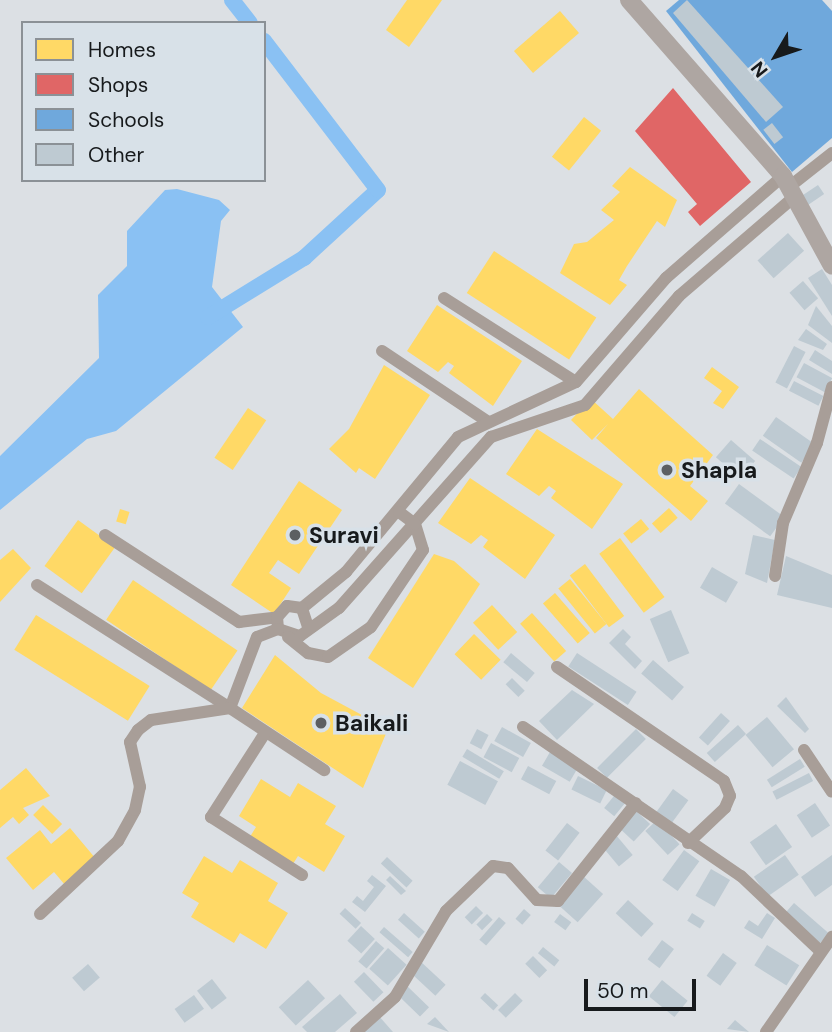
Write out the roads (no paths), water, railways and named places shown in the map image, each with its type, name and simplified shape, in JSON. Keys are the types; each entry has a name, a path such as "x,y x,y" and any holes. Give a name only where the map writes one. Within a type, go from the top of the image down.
{"street":[{"path":"629,0 789,187 832,266"},
{"path":"281,628 287,606 302,608 324,595 400,512 458,437 487,421 576,382 666,278 832,153"},
{"path":"105,535 239,622 281,628 308,627 340,608 491,437 585,405 679,296 789,187"},
{"path":"666,278 679,296"},
{"path":"444,299 576,382"},
{"path":"621,330 637,342"},
{"path":"382,351 487,421"},
{"path":"775,576 783,523 832,387"},
{"path":"538,398 548,419"},
{"path":"281,628 308,653 328,657 352,646 423,550 415,524 400,512"},
{"path":"37,585 324,770"},
{"path":"302,608 308,627"},
{"path":"230,708 257,637 281,628"},
{"path":"557,667 724,781 730,796 725,808 688,843"},
{"path":"40,914 118,841 135,810 140,787 130,743 138,730 151,720 230,708"},
{"path":"523,727 636,803 688,843 741,876 821,952"},
{"path":"265,733 211,817 302,875"},
{"path":"804,750 832,792"},
{"path":"356,1032 395,997 446,911 493,866 508,868 537,900 558,901 636,803"},
{"path":"766,1032 832,937"}],"water":[{"path":"177,189 219,200 230,210 221,221 212,287 243,327 116,431 87,439 0,510 0,456 99,358 98,295 127,266 127,231 165,190"}],"waterway":[{"path":"232,0 248,21"},
{"path":"208,317 304,258 378,190 266,44"}],"place":[{"name":"Shapla","path":"667,470"},
{"name":"Suravi","path":"295,535"},
{"name":"Baikali","path":"321,723"}]}
